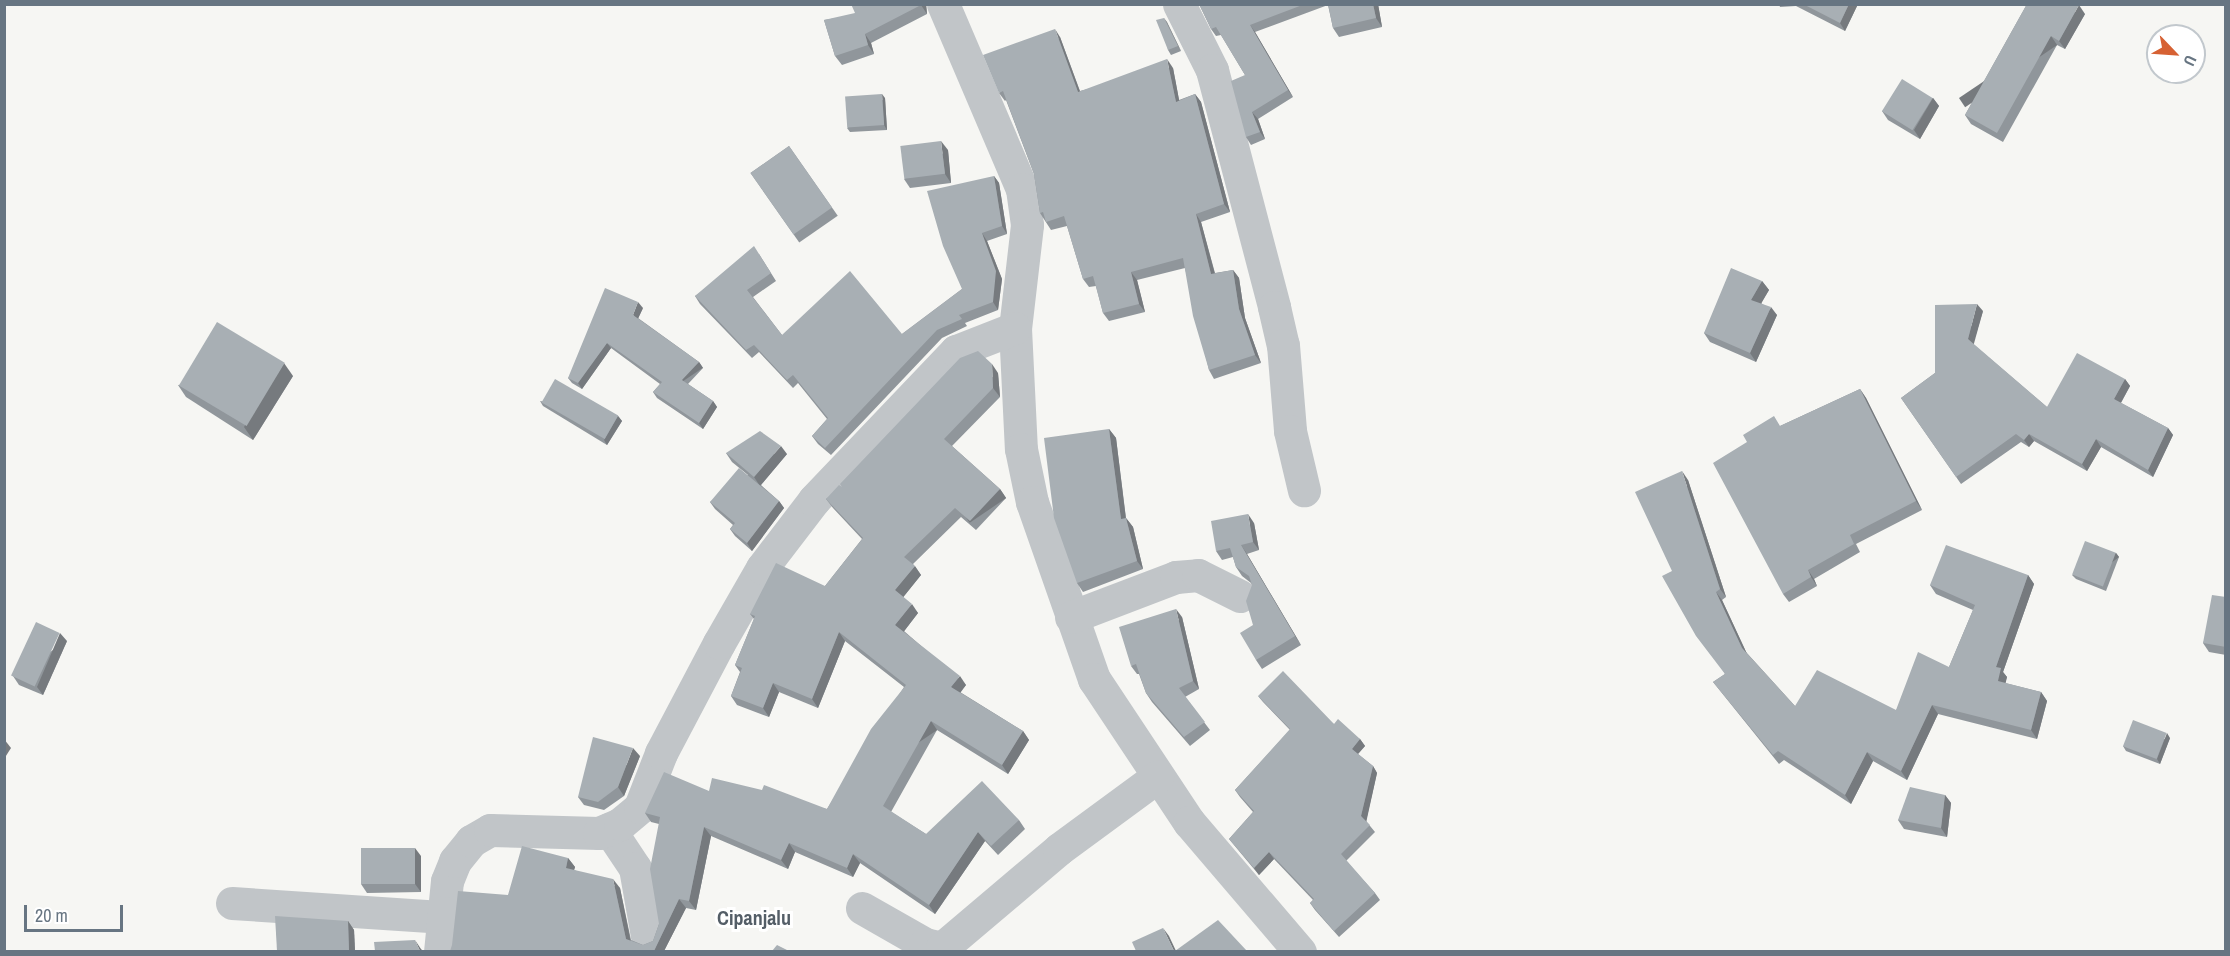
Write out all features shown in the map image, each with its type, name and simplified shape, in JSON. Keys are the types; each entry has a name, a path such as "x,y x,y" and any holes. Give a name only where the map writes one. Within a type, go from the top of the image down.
{"street":[{"path":"1179,4 1212,70 1275,307 1283,345 1290,431 1304,490"},
{"path":"951,8 1022,189 1027,225 1015,328 1021,449 1032,502 1071,617 1094,679 1157,777 1231,874 1300,951"},
{"path":"440,951 447,881 455,861 471,841 490,830 599,832 609,829 640,807 662,753 724,633 762,568 814,500 956,351 1015,328"},
{"path":"1071,617 1176,577 1198,575 1240,596"},
{"path":"862,908 925,944 942,948 1059,849 1157,777"},
{"path":"609,829 635,868 646,936"},
{"path":"232,903 445,917"}],"building":[{"path":"851,4 921,5 865,34 868,45 835,56 824,20 855,13"},
{"path":"1199,4 1305,4 1250,25 1288,90 1252,112 1260,132 1246,137 1231,81 1245,75 1216,27 1211,29"},
{"path":"1328,4 1373,4 1376,18 1333,28"},
{"path":"1803,4 1849,4 1840,23"},
{"path":"2027,4 2079,5 2059,41 2051,36 1997,133 1965,115"},
{"path":"1164,18 1178,46 1168,50 1156,20"},
{"path":"1055,29 1078,92 1167,59 1176,102 1195,94 1224,204 1196,214 1211,274 1233,270 1239,309 1255,355 1209,370 1193,316 1183,258 1131,272 1139,304 1103,313 1093,276 1083,279 1064,216 1046,222 1043,212 1040,213 1034,174 1003,91 999,93 983,55"},
{"path":"1902,79 1933,98 1912,130 1882,111"},
{"path":"882,94 884,125 847,128 845,97"},
{"path":"941,141 945,174 904,179 900,146"},
{"path":"789,146 832,207 794,234 750,173"},
{"path":"994,176 1002,226 982,233 996,271 993,302 959,315 962,319 937,330 825,448 812,436 828,418 793,375 787,380 754,345 746,350 695,296 754,246 771,273 747,290 782,335 850,271 902,334 962,289 943,246 927,191"},
{"path":"1731,268 1762,281 1751,300 1771,307 1750,353 1704,333"},
{"path":"605,288 638,302 633,315 699,362 682,380 713,401 699,423 653,392 662,382 607,343 578,383 568,378"},
{"path":"1977,304 1968,339 2047,407 2077,353 2125,379 2114,399 2168,428 2148,470 2096,439 2082,464 2029,434 2024,440 2016,434 1956,477 1901,398 1935,373 1935,305"},
{"path":"217,322 285,363 247,426 179,385"},
{"path":"978,351 992,364 993,388 944,439 1000,489 970,521 955,508 904,557 915,566 895,590 912,604 895,625 960,676 951,687 1023,731 1002,765 931,721 883,806 926,834 982,781 1019,820 991,846 978,832 929,905 853,854 847,868 789,843 781,860 704,827 689,901 679,899 654,951 450,951 458,891 508,895 522,846 568,858 566,868 613,879 626,939 643,945 653,941 659,924 650,869 660,817 645,813 664,772 709,791 712,778 762,790 764,785 827,809 871,729 906,685 839,632 812,699 773,683 763,708 731,696 742,668 735,665 755,616 750,614 776,563 825,586 863,538 826,499 839,485 842,487 840,484 960,358"},
{"path":"555,379 618,416 605,439 542,402"},
{"path":"1860,389 1916,501 1850,535 1854,544 1808,570 1811,577 1783,594 1713,463 1747,442 1743,435 1774,416 1780,426"},
{"path":"1109,429 1121,519 1126,518 1137,561 1077,583 1054,518 1044,438"},
{"path":"760,431 781,446 754,477 726,453"},
{"path":"739,468 779,501 747,543 730,529 735,523 710,502"},
{"path":"1682,471 1720,589 1716,592 1742,648 1795,706 1817,670 1896,710 1918,652 1949,667 1975,605 1930,585 1946,545 2028,575 1996,667 2001,668 1998,681 2041,692 2031,730 1932,705 1901,771 1867,752 1845,795 1778,751 1773,755 1713,682 1725,674 1696,636 1662,576 1672,571 1635,492"},
{"path":"1248,514 1253,542 1241,545 1295,636 1256,660 1240,633 1253,625 1246,601 1252,585 1249,576 1236,567 1230,548 1216,551 1211,521"},
{"path":"2085,541 2116,553 2103,586 2072,575"},
{"path":"2212,595 2226,597 2226,647 2203,643"},
{"path":"1176,609 1193,681 1179,688 1205,722 1184,737 1146,693 1136,664 1131,666 1119,627"},
{"path":"36,622 60,633 35,686 11,675"},
{"path":"1283,671 1334,724 1338,719 1360,739 1352,749 1373,766 1361,816 1370,825 1341,854 1375,893 1334,931 1310,903 1314,899 1269,852 1254,868 1229,839 1254,811 1235,790 1290,729 1258,696"},
{"path":"2133,720 2167,733 2157,759 2123,746"},
{"path":"593,737 633,748 618,787 598,802 578,797"},
{"path":"1910,787 1945,795 1941,828 1898,820"},
{"path":"361,848 415,848 415,884 361,884"},
{"path":"275,916 348,921 349,950 277,951"},
{"path":"1218,920 1247,951 1175,951"},
{"path":"1163,928 1174,951 1136,951 1132,942"},
{"path":"415,940 420,951 375,951 374,942"},
{"path":"777,945 789,951 772,951"}],"district":[{"name":"Cipanjalu","path":"754,917"}]}
